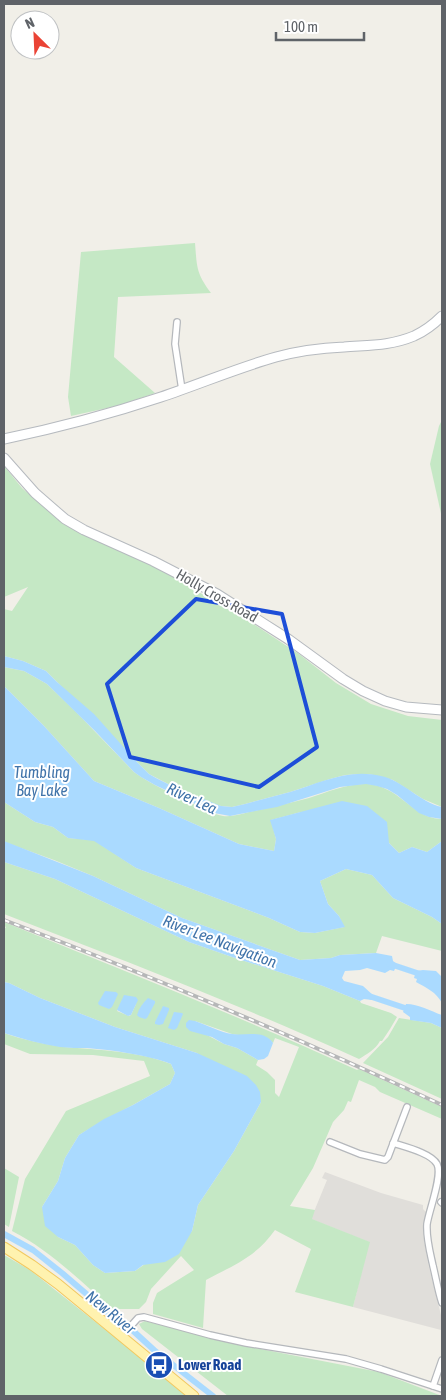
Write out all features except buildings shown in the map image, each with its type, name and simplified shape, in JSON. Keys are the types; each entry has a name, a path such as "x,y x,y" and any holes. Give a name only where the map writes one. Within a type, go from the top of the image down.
{"main road":[{"path":"4,1247 32,1265 124,1334 194,1396"}],"street":[{"path":"4,439 71,424 135,406 289,354 325,348 370,346 402,341 430,328 442,316"},
{"path":"177,322 175,344 182,390"},
{"name":"Holly Cross Road","path":"4,458 35,492 65,519 217,594 288,639 342,679 385,701 406,707 442,710"},
{"path":"330,1142 360,1154 385,1160 388,1157 407,1107"},
{"path":"393,1142 428,1156 439,1167 427,1225 436,1282 442,1303"},
{"path":"124,1334 138,1318 144,1317 246,1343 346,1359 442,1389"},
{"path":"433,1386 442,1360"}],"highlighted area":[{"path":"196,599 282,614 317,747 259,787 130,757 107,684"}],"shaded area":[{"path":"325,1172 381,1193 423,1205 423,1209 426,1212 423,1228 424,1240 442,1319 441,1330 353,1307 369,1242 311,1219 327,1180 322,1178"}],"green space":[{"path":"195,243 198,270 211,293 118,297 114,357 155,393 121,405 71,416 68,397 81,252"},
{"path":"442,420 442,518 430,464"},
{"path":"4,466 22,488 55,517 77,531 161,570 255,625 299,654 336,683 371,704 408,716 442,720 442,807 423,799 393,780 369,774 345,775 232,807 213,804 149,774 46,671 23,661 4,656 4,609 12,611 28,587 4,597"},
{"path":"4,667 24,671 47,684 134,772 162,789 215,814 223,816 236,815 309,798 345,786 368,784 385,788 427,816 442,819 442,841 427,852 412,847 399,853 389,843 301,812 271,820 276,839 274,851 239,844 94,781 44,726 4,686"},
{"path":"4,802 35,822 53,827 68,838 94,840 136,868 269,918 300,932 315,933 344,927 339,916 328,904 320,881 346,869 372,875 393,898 442,924 442,951 382,936 376,953 300,960 182,918 93,876 7,843 4,841"},
{"path":"4,862 55,879 189,942 323,986 397,1017 382,1041 371,1052 359,1059 227,1002 4,914"},
{"path":"4,922 181,994 357,1070 359,1069 442,1107 442,1119 380,1092 375,1087 359,1080 351,1102 348,1101 344,1110 333,1122 313,1168 290,1206 315,1210 312,1219 370,1242 353,1307 295,1292 311,1249 275,1230 252,1254 206,1280 203,1328 153,1314 153,1303 157,1293 194,1270 181,1256 151,1289 146,1302 139,1309 113,1309 52,1257 12,1231 25,1179 66,1111 150,1076 144,1061 93,1055 30,1054 4,1044 4,1033 26,1040 57,1046 145,1056 171,1064 175,1073 170,1084 79,1135 65,1158 58,1181 42,1207 58,1237 75,1245 93,1265 105,1273 135,1271 192,1231 198,1205 234,1151 261,1102 197,1053 115,1027 4,982 4,930 6,927","holes":["122,1001 136,1004 131,1015 129,1016 117,1011","195,1021 232,1034 270,1040 273,1043 275,1038 299,1047 279,1097 275,1093 275,1080 256,1065 258,1060 237,1048 224,1044 205,1034"]},
{"path":"399,1018 431,1023 442,1028 442,1099 363,1063 388,1037"},
{"path":"4,1168 19,1177 9,1227 4,1224"},
{"path":"4,1255 30,1270 186,1396 4,1396"},
{"path":"145,1321 240,1345 379,1372 442,1396 228,1396 142,1329 139,1324"}],"water":[{"name":"River Lea","path":"4,656 23,661 46,671 94,714 149,774 174,787 221,806 232,807 245,804 346,775 369,774 397,782 426,801 442,807 442,819 419,813 387,789 366,784 340,787 277,807 230,816 214,813 155,785 134,772 47,684 24,671 4,667"},
{"name":"Tumbling Bay Lake","path":"4,686 44,726 94,781 239,844 274,851 276,839 270,820 342,801 367,806 387,822 389,843 399,853 412,847 427,852 442,841 442,924 393,898 372,875 346,869 320,881 328,904 339,916 345,927 315,933 300,932 269,918 136,868 94,841 68,838 53,827 35,822 4,802"},
{"path":"4,841 93,876 182,918 300,960 376,953 392,956 393,961 397,964 394,971 390,970 385,973 367,968 345,971 342,978 344,981 363,986 374,996 372,1000 364,999 360,1001 323,986 189,942 55,879 4,862"},
{"path":"416,971 436,971 442,977 442,1003 434,993 416,982 417,979 414,978"},
{"path":"4,982 115,1027 197,1053 247,1076 256,1085 260,1092 261,1102 234,1151 198,1205 192,1231 179,1254 165,1262 143,1265 135,1271 105,1273 93,1265 75,1245 58,1237 45,1226 42,1207 58,1181 65,1158 79,1135 104,1119 170,1084 175,1073 171,1064 152,1058 107,1050 60,1047 4,1033"},
{"path":"105,991 118,994 112,1007 109,1009 98,1003"},
{"path":"124,995 136,997 138,1000 131,1015 128,1016 117,1010"},
{"path":"148,998 155,1001 155,1003 145,1019 137,1015 141,1006"},
{"path":"406,1004 420,1006 442,1015 442,1028 431,1023 410,1020 410,1017 403,1012"},
{"path":"163,1006 169,1008 169,1010 163,1024 155,1024 155,1022"},
{"path":"174,1012 183,1014 177,1028 174,1030 168,1028"},
{"path":"189,1020 228,1033 265,1036 273,1043 268,1056 258,1060 212,1037 190,1031 186,1027 186,1023"}],"waterway":[{"path":"390,964 423,975"},
{"name":"River Lee Navigation","path":"366,995 411,1010"},
{"name":"New River","path":"4,1234 33,1250 213,1396"}],"railway":[{"path":"4,920 225,1008 442,1105"}],"place":[{"name":"Lower Road","path":"159,1365"}]}
